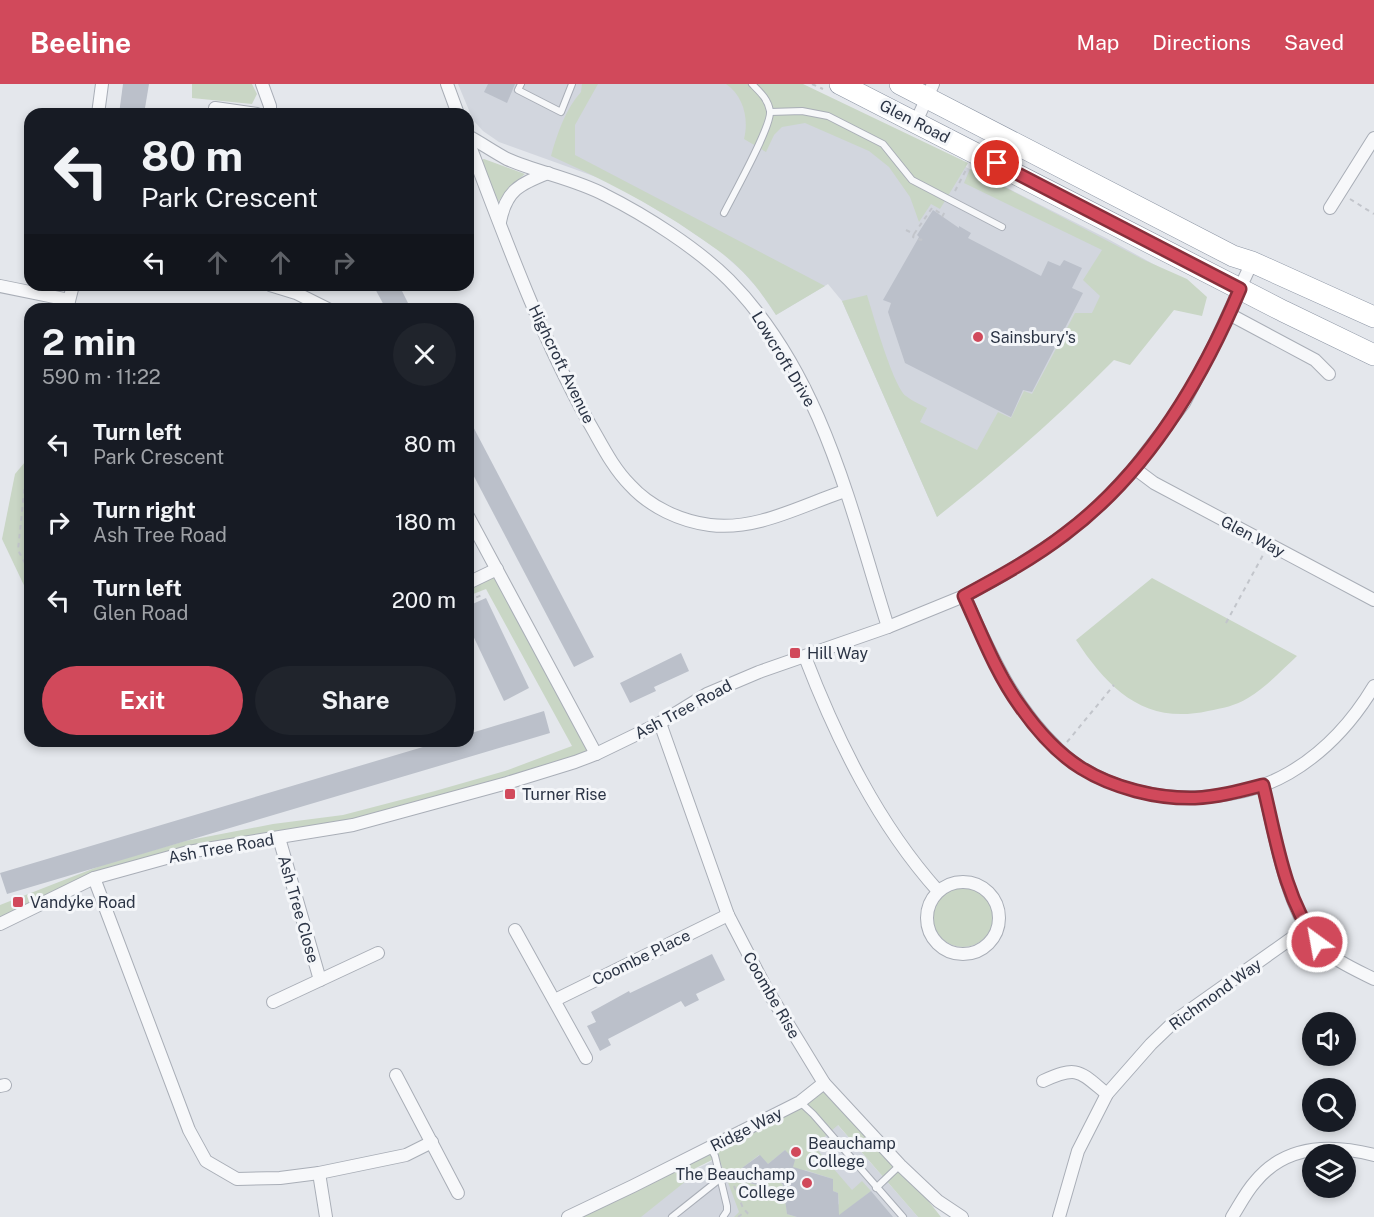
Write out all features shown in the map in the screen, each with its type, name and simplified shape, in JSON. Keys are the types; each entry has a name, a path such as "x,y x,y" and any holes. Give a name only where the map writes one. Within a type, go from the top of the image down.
{"highway":[{"name":"Glen Road","path":"840,84 1374,355"},
{"name":"Glen Road","path":"900,84 930,91 1233,256 1252,262 1374,317"}],"street":[{"path":"99,108 102,84"},
{"path":"262,84 270,108"},
{"path":"447,84 456,108"},
{"path":"916,122 930,91"},
{"path":"1330,208 1374,138"},
{"name":"Lowcroft Drive","path":"474,139 507,158 604,194 693,250 728,278 767,325 797,372 819,415 888,627"},
{"name":"Highcroft Avenue","path":"474,156 570,388 615,467 630,486 647,501 668,513 709,525 728,526 767,519 845,491"},
{"path":"500,223 503,206 510,194 524,183 548,173"},
{"name":"Ash Tree Road","path":"0,924 94,878 188,852 353,825 507,783 596,754 660,723 706,694 888,627 964,596 1003,575 1065,535 1101,504 1134,468 1184,403 1229,314 1252,262"},
{"path":"0,286 61,303"},
{"path":"290,291 316,303"},
{"path":"1229,314 1315,360 1329,374"},
{"name":"Glen Way","path":"1134,468 1154,483 1374,600"},
{"path":"474,527 596,754"},
{"path":"474,580 497,568"},
{"path":"964,596 1009,689 1038,728 1080,768 1104,780 1136,790 1165,796 1205,797 1263,785 1288,773 1319,752 1346,726 1374,686"},
{"path":"805,657 820,696 852,763 881,813 925,877 938,891"},
{"name":"Coombe Rise","path":"660,723 728,915 766,988 824,1083 900,1165 938,1201 962,1217"},
{"path":"1263,785 1290,891 1306,928 1330,955 1374,979"},
{"name":"Ash Tree Close","path":"279,838 320,980"},
{"path":"94,878 189,1130 206,1161 237,1179 280,1178 319,1173 406,1155 432,1142"},
{"path":"962,881 974,883 993,896 998,907 999,918 992,940 983,948 971,953 959,954 938,944 927,922 928,910 938,891 962,881"},
{"name":"Coombe Place","path":"555,1000 728,915"},
{"name":"Richmond Way","path":"1059,1217 1078,1150 1107,1094 1150,1044 1176,1020 1306,928"},
{"path":"515,930 586,1058"},
{"name":"Ash Tree Close","path":"273,1002 378,953"},
{"path":"1043,1081 1064,1072 1074,1071 1083,1075 1107,1094"},
{"path":"396,1075 458,1193"},
{"name":"Ridge Way","path":"568,1217 800,1102 824,1083"},
{"path":"1232,1217 1255,1182 1278,1161 1308,1149 1335,1148 1374,1155"},
{"path":"319,1173 326,1217"}],"lane":[{"path":"521,84 518,90 561,112 573,84"},
{"path":"724,213 765,131 770,112 764,95 752,84"},
{"path":"770,112 802,111 828,116 883,144 912,180 1002,227"},
{"path":"800,1102 903,1217"},
{"path":"710,1148 715,1156 728,1206 728,1211 723,1217"},
{"path":"876,1188 900,1165"},
{"path":"672,1217 721,1178"}],"path":[{"path":"914,234 932,208 942,216 970,162"},
{"path":"1341,192 1374,214"},
{"path":"906,230 914,234 913,237 922,239"},
{"path":"24,493 18,550 24,562"},
{"path":"1226,623 1268,544"},
{"path":"474,598 484,594"},
{"path":"1060,751 1114,685"},
{"path":"730,1176 751,1217"},
{"path":"738,1217 746,1211"}],"shaded area":[{"path":"458,84 802,84 1108,239 1184,281 937,517 842,301 828,284 776,315 743,272 721,252 674,220 610,182 499,142 483,131 474,121 474,108 468,108"},
{"name":"Beauchamp College","path":"822,1107 918,1217 599,1217 694,1170"}],"green space":[{"path":"192,84 252,84 257,94 252,104 192,98"},
{"path":"582,84 598,84 575,125 575,155 825,286 776,315 748,277 732,261 679,223 607,183 551,156 563,122 581,92"},
{"path":"726,84 803,84 968,163 940,209 931,204 919,222 910,197 889,167 869,151 805,123 782,127 774,135 766,152 744,139 746,124 744,109 737,95"},
{"path":"484,159 525,174 509,187 498,202 481,160"},
{"path":"970,169 1144,260 1187,279 1207,297 1202,316 1174,310 1130,365 1114,360 1028,441 937,517 842,301 867,295 895,379 908,398 927,408 920,422 977,450 998,412 1011,418 1024,391 1032,394 1075,313 1092,313 1100,296 1083,280 1102,250 964,183"},
{"path":"24,463 24,585 2,539 15,474"},
{"path":"497,569 596,754 507,783 279,838 94,878 0,924 0,905 105,864 185,841 273,824 343,815 505,771 572,746 486,589 474,594 474,580"},
{"path":"1152,578 1297,656 1255,694 1224,708 1186,714 1165,713 1131,700 1102,674 1076,640"},
{"path":"963,887 980,892 988,900 993,917 988,934 980,942 963,947 946,942 938,934 933,917 938,900 946,892"},
{"path":"824,1083 900,1165 941,1217 918,1217 838,1125 814,1146 852,1190 862,1181 871,1191 839,1216 833,1209 839,1204 838,1193 833,1191 833,1179 805,1170 794,1179 785,1150 768,1164 759,1155 742,1168 742,1181 757,1185 773,1174 783,1185 787,1214 797,1217 734,1217 739,1212 720,1161 713,1151 716,1158 694,1169 696,1173 641,1217 568,1217"}],"building":[{"path":"123,84 149,84 145,108 120,108"},
{"path":"488,84 515,84 507,103 484,92"},
{"name":"Sainsbury's","path":"933,210 959,228 959,226 971,233 968,238 1041,276 1048,261 1060,266 1064,260 1082,268 1072,288 1083,293 1032,392 1023,390 1011,417 905,363 888,312 891,303 883,300 919,237 917,235"},
{"path":"376,291 402,291 408,303 383,303"},
{"path":"474,428 594,657 574,667 474,476"},
{"path":"486,598 529,688 504,701 474,638 474,603"},
{"path":"681,653 689,671 654,687 656,691 630,703 620,683"},
{"path":"544,711 550,733 7,894 0,873 423,747 474,747 474,732"},
{"path":"712,954 725,980 696,994 699,1000 685,1007 681,1001 608,1039 611,1045 600,1051 587,1026 596,1022 591,1012 629,991 630,993"},
{"name":"The Beauchamp College","path":"785,1150 795,1160 793,1167 833,1179 833,1191 838,1193 839,1215 871,1191 893,1217 797,1217 787,1214 783,1185 773,1174 757,1185 742,1181 742,1168 760,1155 768,1164"}],"place":[{"name":"Sainsbury's","path":"978,337"},
{"name":"Hill Way","path":"795,653"},
{"name":"Turner Rise","path":"510,794"},
{"name":"Vandyke Road","path":"18,902"},
{"name":"Beauchamp College","path":"796,1152"},
{"name":"The Beauchamp College","path":"807,1183"}],"route":[{"path":"997,163 1240,289 1184,403 1134,468 1101,504 1065,535 1003,575 964,596 1004,681 1020,706 1049,740 1080,768 1104,780 1165,796 1194,798 1226,794 1263,785 1290,891 1298,913 1317,942"}]}
